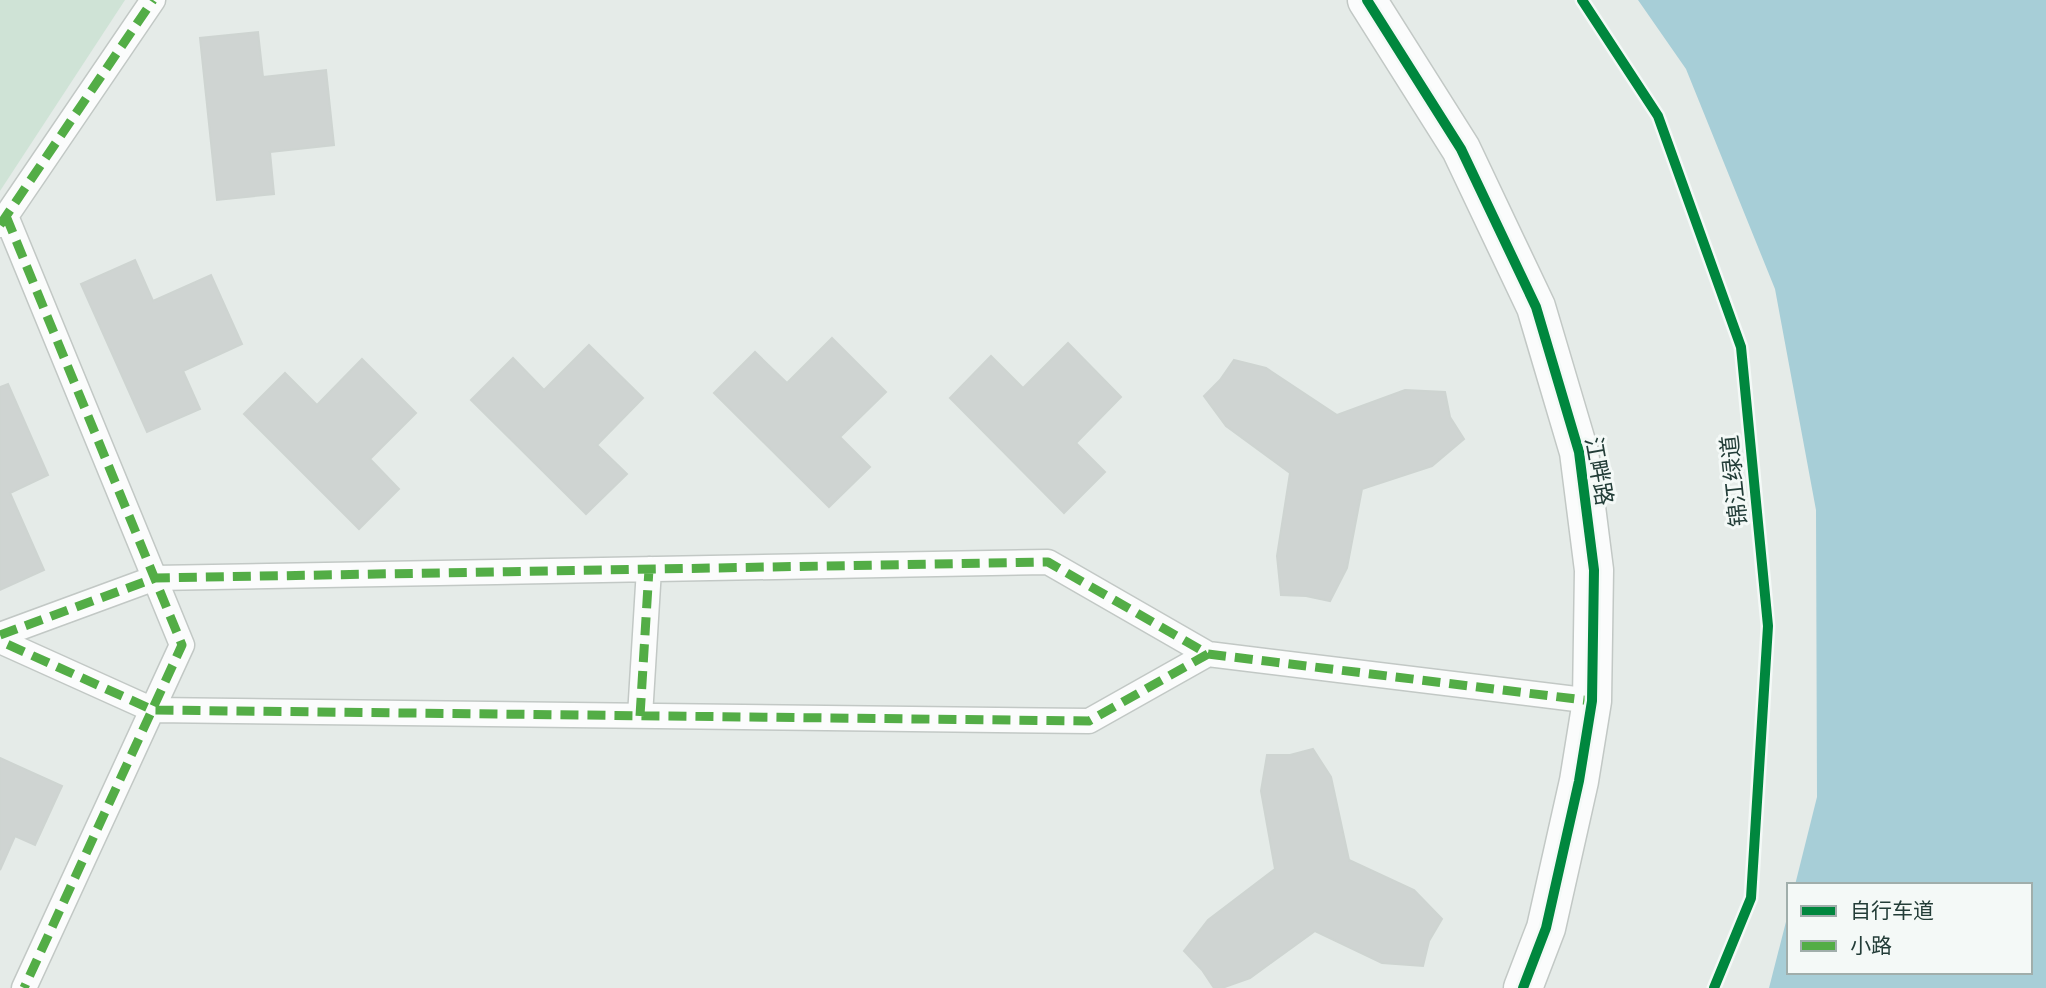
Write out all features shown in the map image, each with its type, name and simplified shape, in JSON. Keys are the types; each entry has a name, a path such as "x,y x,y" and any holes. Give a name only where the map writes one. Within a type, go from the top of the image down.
{"street":[{"path":"24,988 182,645 3,221 153,0"},
{"name":"江畔路","path":"1367,0 1461,149 1536,307 1579,452 1594,570 1592,701 1579,781 1546,928 1522,988"},
{"path":"0,635 155,578 1048,562 1208,654 1592,701"},
{"path":"640,716 649,569"},
{"path":"0,641 153,710 1089,721 1208,654"}],"green space":[{"path":"0,0 125,0 0,191"}],"water":[{"path":"1638,0 2046,0 2046,988 1769,988 1787,918 1787,974 2032,974 2032,883 1796,883 1817,797 1816,510 1775,289 1686,69"}],"building":[{"path":"258,32 263,77 326,70 334,145 270,152 274,194 217,200 200,38"},
{"path":"135,260 153,301 211,275 242,344 183,371 200,409 147,432 81,284"},
{"path":"832,338 886,392 840,437 870,467 829,507 714,393 755,352 787,383"},
{"path":"1068,343 1121,397 1076,443 1105,472 1064,513 950,398 991,356 1023,388"},
{"path":"589,345 643,398 597,445 627,474 586,514 471,400 513,358 544,390"},
{"path":"362,359 416,413 370,459 399,489 359,529 244,414 285,373 317,405"},
{"path":"1234,360 1266,368 1337,415 1405,390 1445,392 1450,417 1464,439 1432,466 1362,489 1347,568 1330,601 1281,595 1277,556 1290,473 1226,426 1204,396"},
{"path":"8,384 48,475 10,493 44,570 0,590 0,387"},
{"path":"1313,749 1331,777 1349,860 1414,890 1442,919 1429,941 1423,966 1382,963 1315,931 1250,978 1222,988 1214,988 1184,951 1208,920 1275,869 1261,791 1267,755 1290,755"},
{"path":"0,758 62,786 35,845 15,836 0,870"}],"marked path":[{"path":"0,225 153,0"},
{"path":"6,216 182,645 24,988"},
{"path":"0,635 155,578 1048,562 1208,654 1089,721 153,710 0,641"},
{"path":"640,716 649,569"},
{"path":"1208,654 1592,701"}],"cycle path":[{"path":"1367,0 1461,149 1536,307 1579,452 1594,570 1592,701 1579,781 1546,928 1523,988"},
{"name":"锦江绿道","path":"1582,0 1658,116 1741,347 1768,626 1751,898 1714,988"}]}
